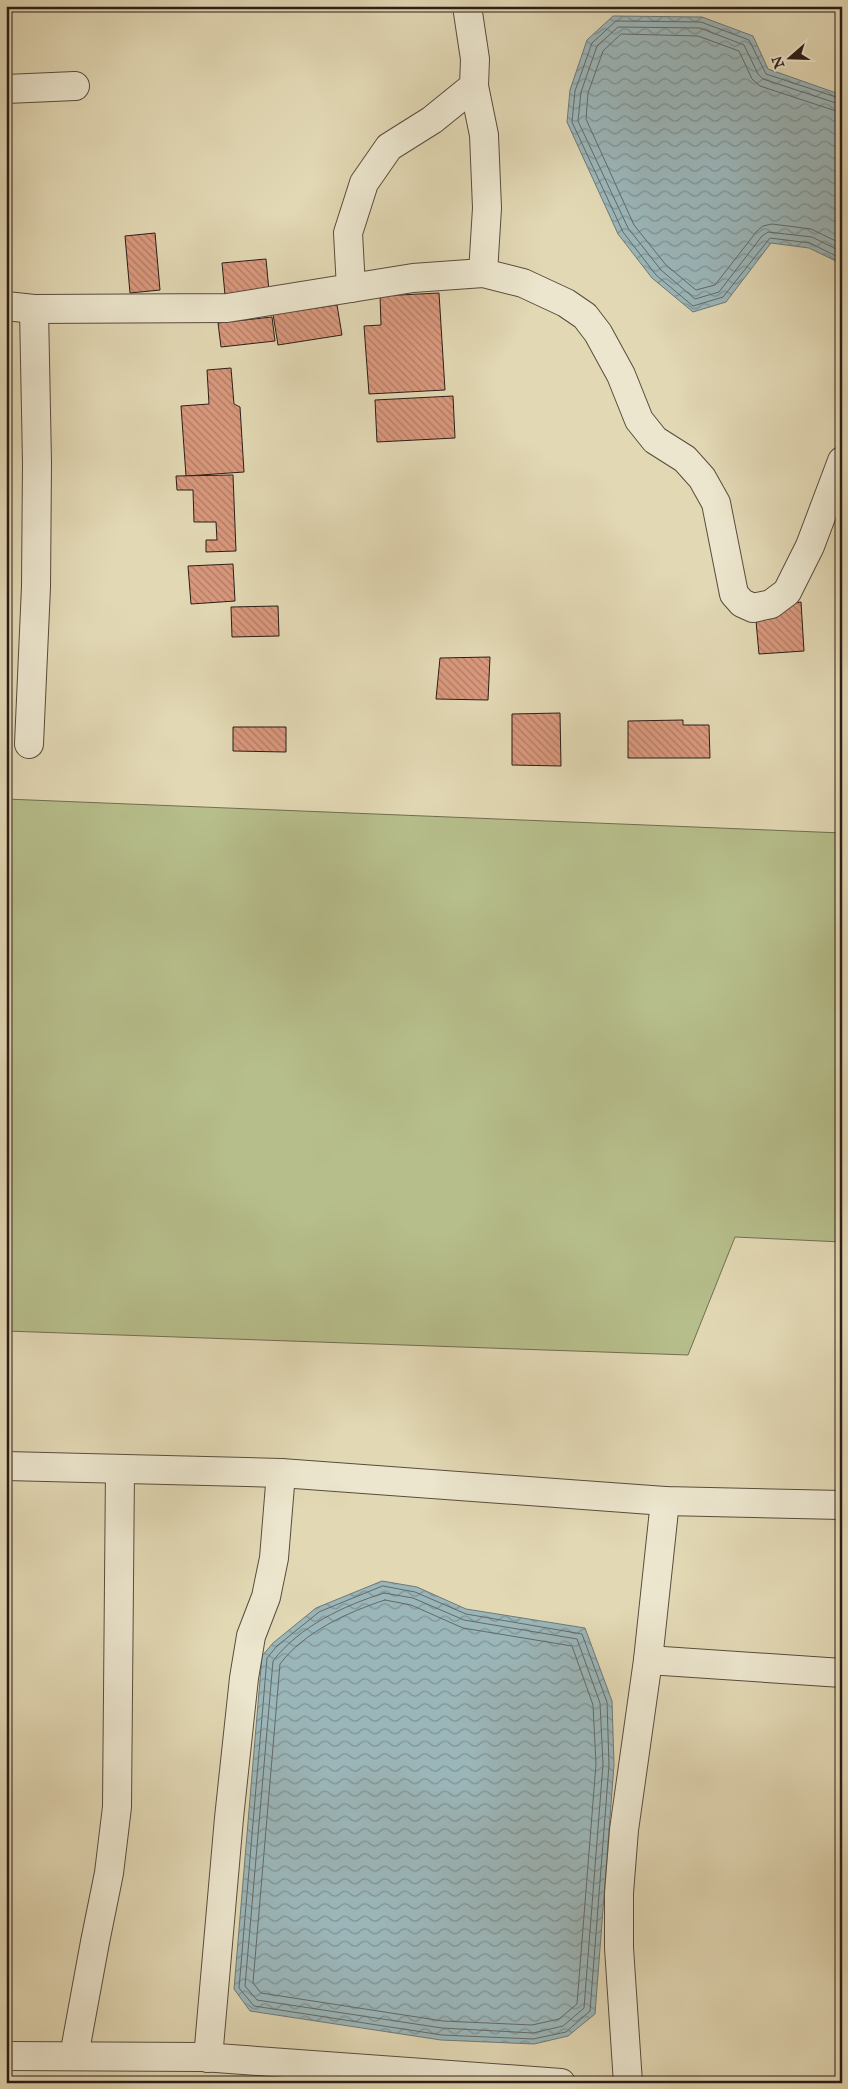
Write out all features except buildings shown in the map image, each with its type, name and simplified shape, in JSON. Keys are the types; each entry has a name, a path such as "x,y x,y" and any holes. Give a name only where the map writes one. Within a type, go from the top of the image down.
{"street":[{"path":"468,6 475,59 474,86 484,134 487,208 483,273"},
{"path":"6,89 75,86"},
{"path":"351,288 348,233 364,182 389,147 432,120 474,86"},
{"path":"6,306 34,309 227,308 413,278 483,273 524,283 566,303 584,316 598,333 621,375 639,420 654,440 685,458 702,478 716,503 734,594 742,603 753,608 771,604 787,592 810,546 842,462"},
{"path":"29,744 36,568 37,463 34,309"},
{"path":"6,1466 281,1473 665,1501 842,1505"},
{"path":"74,2056 94,1942 109,1873 117,1808 120,1469"},
{"path":"208,2058 229,1818 244,1678 251,1636 266,1597 274,1558 281,1473"},
{"path":"628,2083 619,1948 619,1893 624,1830 648,1660 665,1501"},
{"path":"648,1660 842,1673"},
{"path":"6,2056 208,2058 311,2074 561,2083"}],"green space":[{"path":"6,799 842,833 842,1242 735,1237 688,1355 6,1331"}],"water":[{"path":"613,16 702,17 753,36 768,69 842,95 842,264 809,248 771,243 726,302 693,312 652,278 618,234 567,122 570,90 587,40"},
{"path":"382,1581 417,1587 466,1609 585,1628 612,1701 614,1765 595,2014 568,2036 534,2044 441,2040 250,2011 234,1989 262,1656 273,1643 316,1608"}]}
